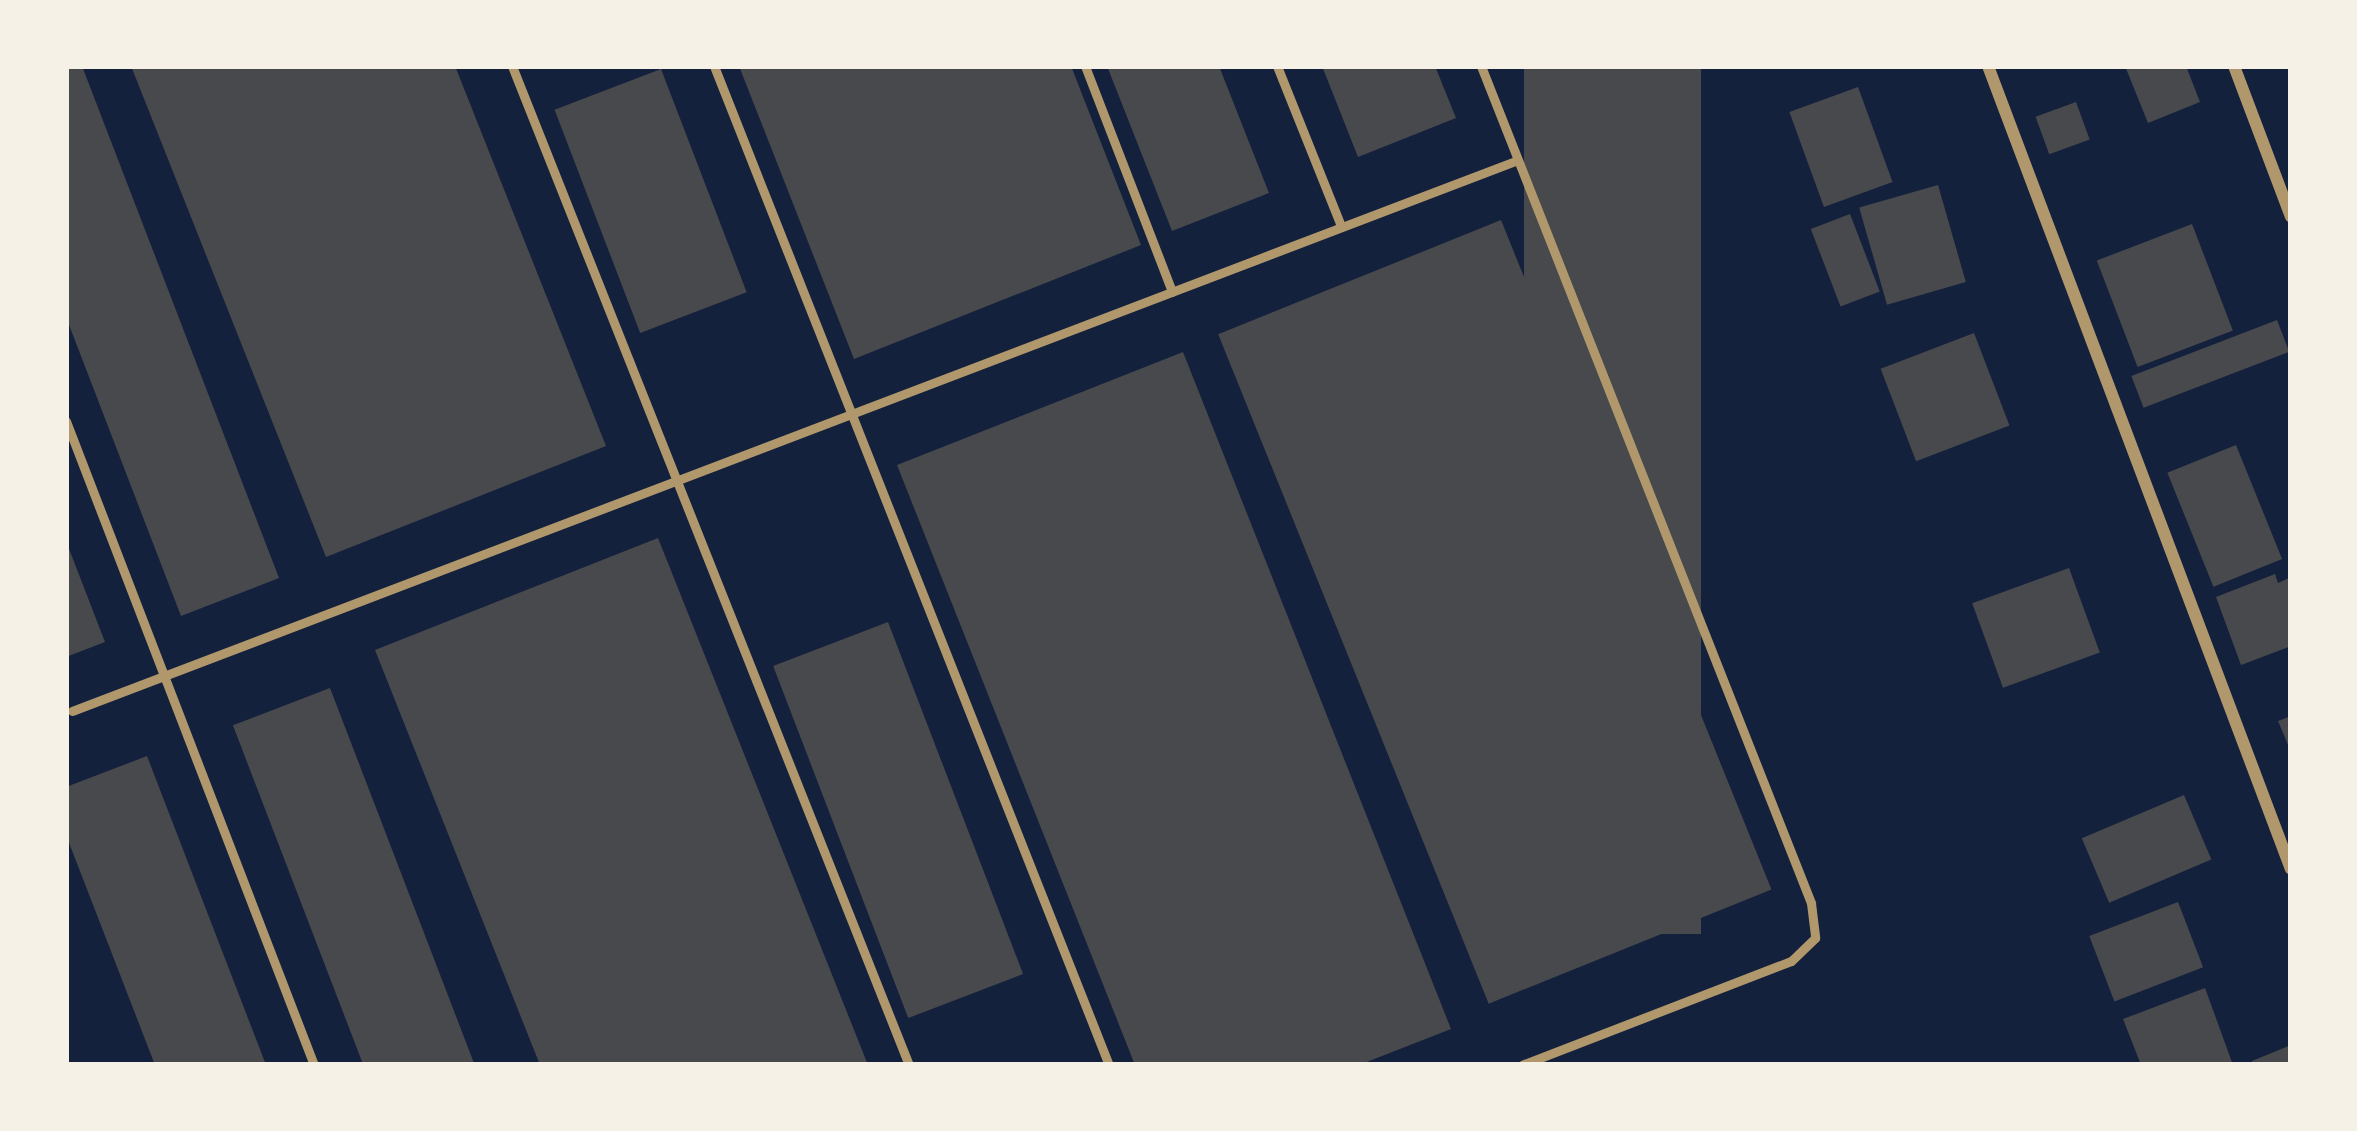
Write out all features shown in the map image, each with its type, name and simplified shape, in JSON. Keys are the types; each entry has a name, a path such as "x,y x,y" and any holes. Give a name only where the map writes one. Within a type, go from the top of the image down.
{"street":[{"path":"1988,66 2291,869"},
{"path":"2234,66 2291,217"}],"lane":[{"path":"512,66 909,1065"},
{"path":"714,66 1108,1065"},
{"path":"1085,66 1172,292"},
{"path":"1276,66 1340,226"},
{"path":"1481,66 1811,903 1815,938 1791,961 1522,1065"},
{"path":"73,711 1518,160"},
{"path":"66,421 314,1065"}],"building":[{"path":"66,66 82,66 279,578 181,616 66,317"},
{"path":"131,66 455,66 606,446 326,557"},
{"path":"739,66 1071,66 1141,245 854,359"},
{"path":"1107,66 1219,66 1269,193 1172,231"},
{"path":"1322,66 1435,66 1456,118 1358,157"},
{"path":"1524,66 1701,66 1701,934 1524,934"},
{"path":"2125,66 2186,66 2200,102 2148,123"},
{"path":"661,69 747,292 640,333 555,110"},
{"path":"1858,87 1893,182 1824,207 1789,112"},
{"path":"2076,102 2090,140 2049,154 2036,117"},
{"path":"1938,185 1966,282 1887,305 1859,208"},
{"path":"1850,214 1880,291 1841,307 1811,229"},
{"path":"1501,220 1771,889 1489,1004 1218,334"},
{"path":"2192,224 2233,330 2138,367 2097,261"},
{"path":"2277,320 2289,352 2144,408 2131,376"},
{"path":"1974,333 2009,425 1916,461 1881,369"},
{"path":"1183,352 1451,1029 1359,1065 1135,1065 897,465"},
{"path":"2236,445 2282,559 2213,587 2167,473"},
{"path":"658,538 868,1065 540,1065 375,650"},
{"path":"66,541 105,642 66,657"},
{"path":"2069,568 2100,653 2003,688 1972,603"},
{"path":"2275,574 2278,583 2291,577 2291,646 2241,665 2216,597"},
{"path":"888,622 1023,974 908,1018 773,666"},
{"path":"330,688 475,1065 363,1065 233,725"},
{"path":"2291,716 2291,752 2278,721"},
{"path":"147,756 266,1065 155,1065 66,835 66,787"},
{"path":"2184,795 2211,859 2109,903 2082,838"},
{"path":"2178,902 2203,967 2114,1001 2089,936"},
{"path":"2205,988 2233,1065 2141,1065 2123,1019"},
{"path":"2291,1045 2291,1065 2253,1065 2252,1061"}]}
